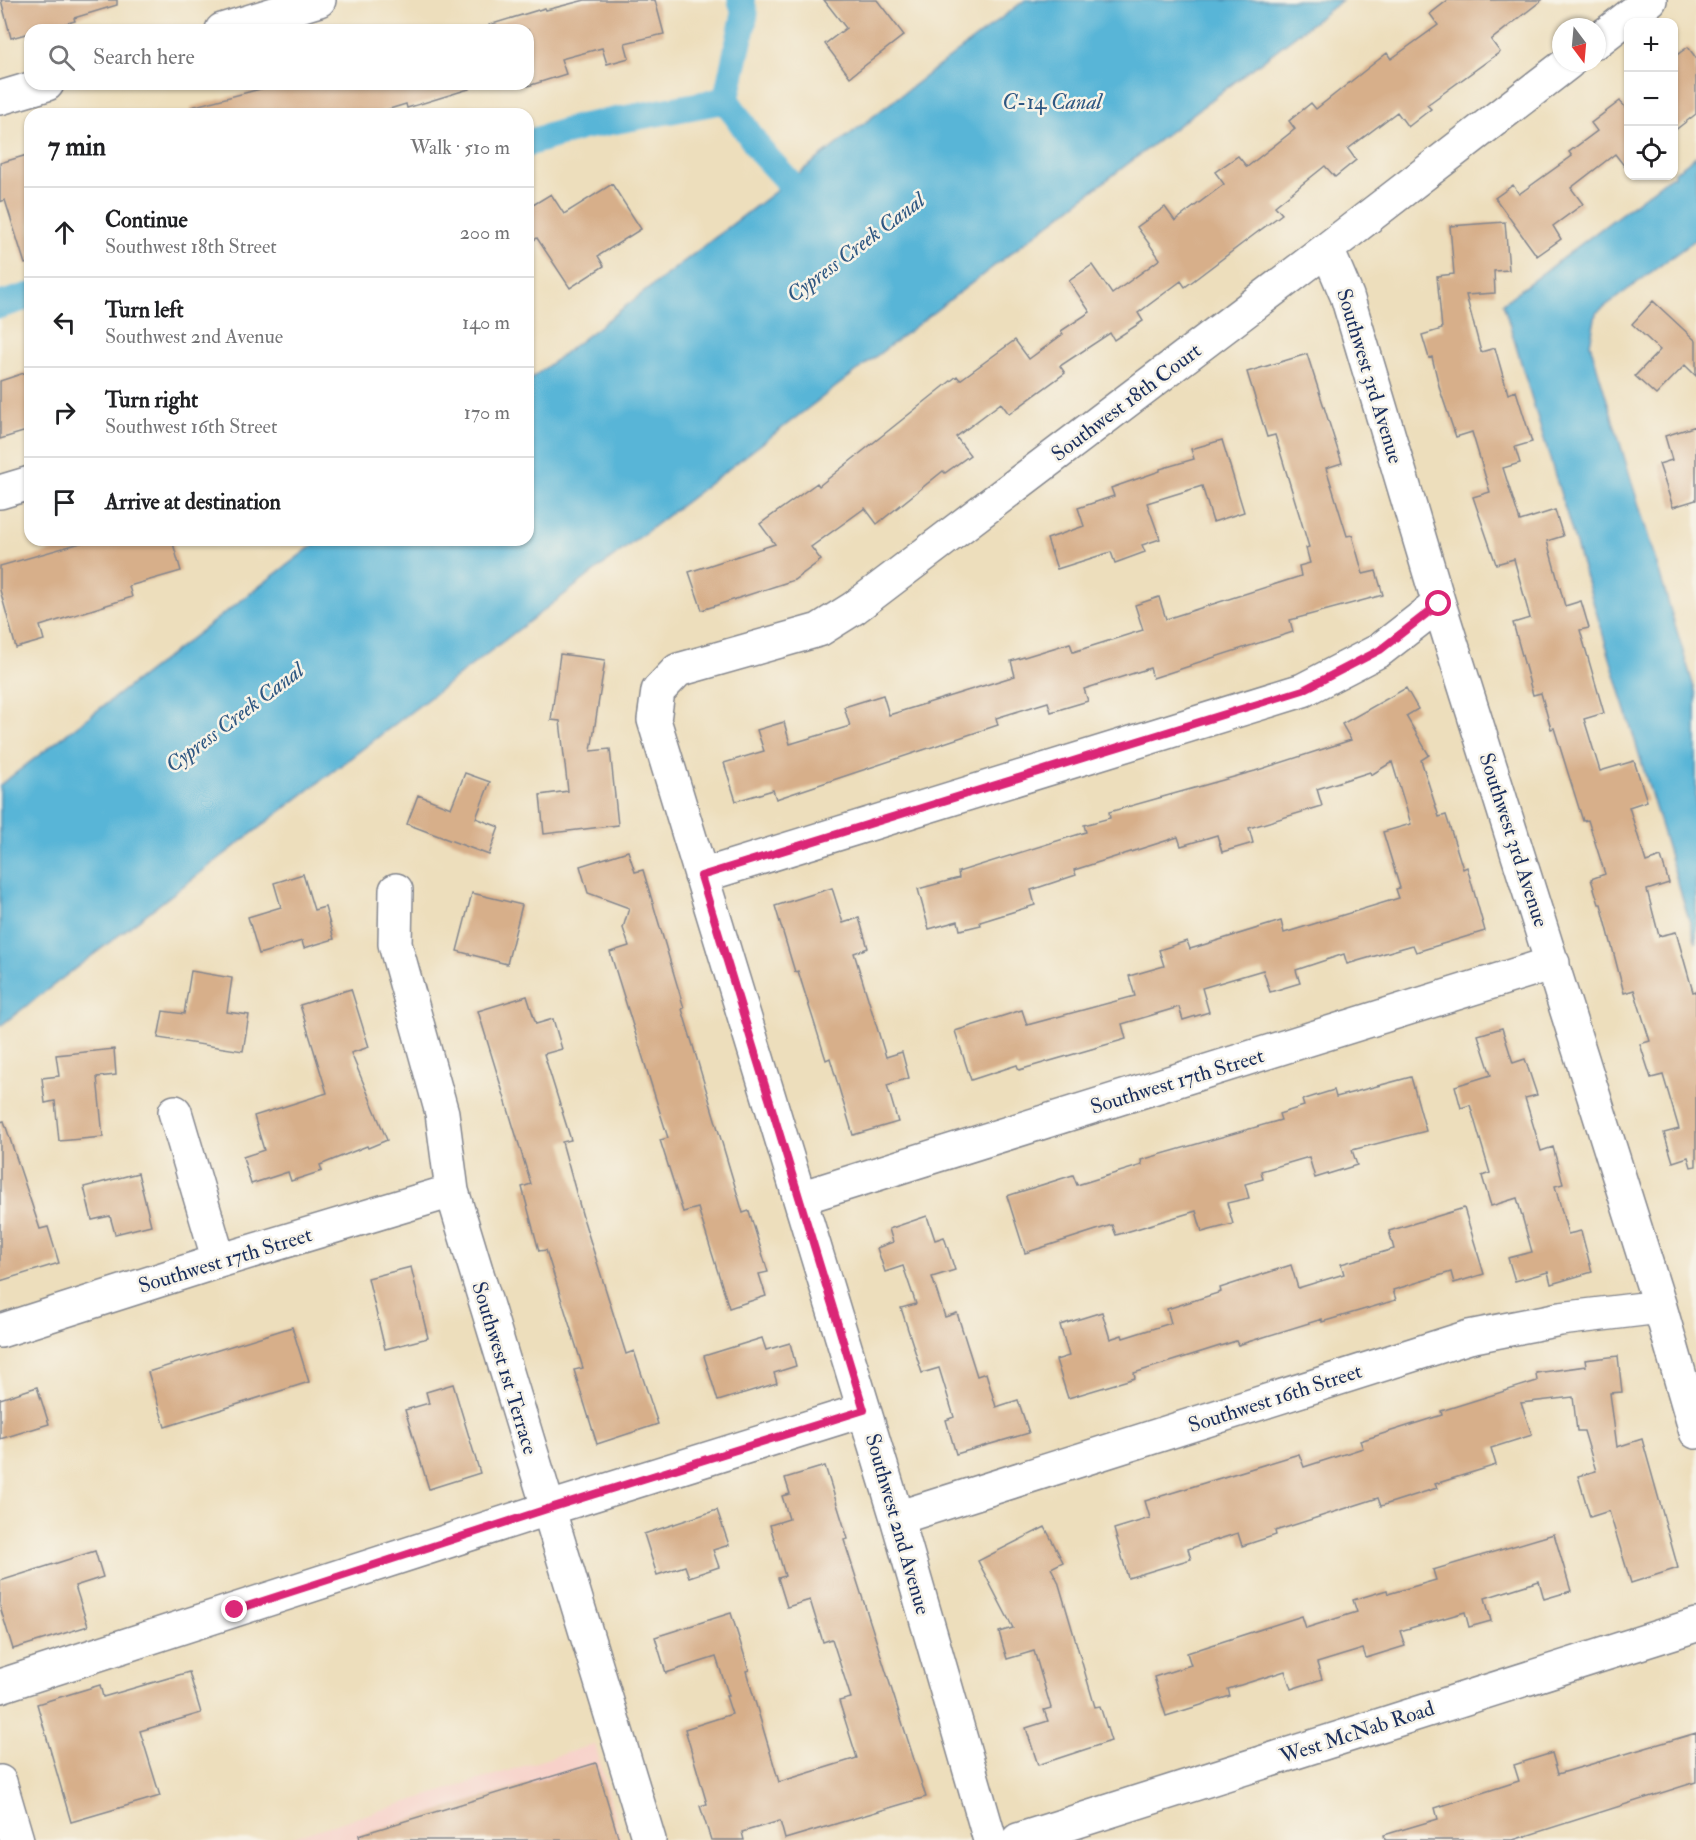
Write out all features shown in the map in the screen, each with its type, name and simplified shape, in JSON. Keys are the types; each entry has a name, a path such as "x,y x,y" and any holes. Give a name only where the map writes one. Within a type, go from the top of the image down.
{"street":[{"path":"241,24 319,0"},
{"path":"1606,34 1650,0"},
{"name":"Southwest 18th Court","path":"658,691 678,670 819,630 854,608 1556,72"},
{"path":"0,98 27,90"},
{"name":"Southwest 3rd Avenue","path":"1327,249 1347,296 1439,604 1660,1307 1696,1432"},
{"path":"0,492 24,485"},
{"path":"701,876 1303,690 1380,650 1439,604"},
{"name":"Southwest 2nd Avenue","path":"658,691 654,720 897,1518 990,1840"},
{"name":"Southwest 1st Terrace","path":"396,890 395,944 442,1113 452,1191 649,1840"},
{"name":"Southwest 17th Street","path":"800,1198 1553,963"},
{"path":"175,1112 219,1261"},
{"name":"Southwest 17th Street","path":"0,1330 452,1191"},
{"name":"Southwest 16th Street","path":"897,1518 1469,1337 1560,1319 1660,1307"},
{"path":"0,1686 547,1509 864,1410"},
{"name":"West McNab Road","path":"1018,1840 1696,1625"},
{"path":"0,1782 17,1840"}],"shaded area":[{"path":"595,1744 621,1840 284,1840"}],"water":[{"name":"C-14 Canal","path":"1025,0 1342,0 0,1026 0,785 312,546 534,546 534,376"},
{"path":"1696,156 1696,239 1596,313 1590,344 1696,694 1696,943 1503,303 1666,180 1678,180 1678,170"}],"building":[{"path":"1,0 117,0 117,5 74,18 75,21 64,24 24,24 24,35 11,38"},
{"path":"585,0 655,0 664,34 625,43 629,58 607,64 602,48 561,59 566,74 534,84 534,24 492,24 545,8 546,10"},
{"path":"824,0 877,0 904,35 850,77 825,44 846,28"},
{"path":"1448,0 1542,0 1491,40 1500,52 1427,105 1431,109 1408,127 1397,112 1348,149 1356,160 1335,177 1325,166 1275,206 1282,214 1185,287 1181,281 1138,313 1143,321 1114,340 1110,333 1060,366 1065,373 1009,414 1001,403 956,437 970,455 945,473 943,471 877,524 865,508 811,547 821,560 794,580 702,610 689,572 775,544 760,524 817,483 819,486 957,376 960,380 1015,340 1029,359 1063,334 1061,331 1090,312 1069,281 1092,265 1112,294 1160,259 1137,227 1165,207 1175,221 1224,184 1215,172 1238,156 1247,167 1295,129 1289,121 1311,103 1316,109 1387,53 1391,59 1438,25 1430,14"},
{"path":"1688,47 1696,58 1696,114 1678,128 1678,72 1678,54"},
{"path":"256,90 466,90 407,108 406,104 393,108 191,107"},
{"path":"1620,101 1624,106 1624,166 1615,154 1571,188 1583,204 1553,226 1561,239 1537,256 1495,198 1513,185 1519,194 1572,156 1569,152 1597,131 1591,123"},
{"path":"24,156 24,261 5,200 0,202 0,163"},
{"path":"612,184 641,229 598,256 604,266 570,288 537,238 534,240 534,204 551,194 564,214"},
{"path":"1505,222 1509,270 1494,271 1495,293 1466,295 1481,352 1495,348 1508,394 1516,391 1532,442 1515,447 1520,463 1503,468 1520,521 1555,510 1563,536 1547,541 1565,606 1581,601 1589,628 1580,630 1604,713 1584,719 1600,771 1634,761 1647,801 1629,807 1646,862 1661,857 1669,883 1647,890 1659,936 1676,932 1693,992 1696,991 1696,1166 1691,1167 1688,1157 1673,1162 1664,1133 1679,1129 1663,1075 1651,1078 1640,1044 1650,1041 1634,990 1624,993 1601,904 1599,904 1591,879 1605,874 1588,820 1583,821 1541,693 1533,695 1513,623 1530,618 1514,559 1496,564 1473,497 1490,492 1472,432 1456,437 1440,390 1432,357 1429,358 1422,335 1442,329 1437,276 1454,274 1450,226"},
{"path":"1653,301 1696,341 1696,376 1685,365 1656,395 1635,376 1660,350 1632,324"},
{"path":"1307,354 1342,463 1326,468 1347,536 1352,535 1363,574 1376,571 1383,595 1290,620 1293,632 1153,678 1150,668 1084,689 1088,701 1051,712 1048,702 996,718 998,725 776,799 773,790 736,801 724,763 764,751 757,730 784,722 790,744 850,726 844,707 883,695 889,715 1015,676 1011,661 1070,643 1073,652 1143,630 1135,605 1159,597 1166,619 1301,576 1299,566 1310,563 1306,548 1309,547 1275,435 1267,437 1247,372"},
{"path":"24,373 24,432 0,439 0,381"},
{"path":"1696,426 1696,500 1673,507 1659,464 1672,460 1665,436"},
{"path":"1222,440 1244,512 1213,522 1202,486 1147,503 1160,539 1142,545 1145,552 1115,563 1111,552 1057,569 1047,539 1084,526 1078,508 1114,496 1111,488 1194,459 1191,449"},
{"path":"70,546 174,546 181,571 129,586 132,597 40,626 44,640 16,648 0,590 0,566"},
{"path":"560,654 605,660 591,751 610,749 618,825 544,834 540,795 568,791 560,721 551,720"},
{"path":"1406,688 1418,709 1406,716 1429,755 1421,760 1439,817 1446,815 1463,869 1467,867 1485,931 1416,952 1413,945 1347,964 1344,954 1296,970 1300,983 1270,992 1263,970 1202,988 1209,1012 1183,1020 1179,1007 1122,1024 1126,1039 1019,1070 1017,1065 971,1080 955,1031 1022,1010 1027,1025 1135,996 1129,976 1164,966 1159,950 1187,941 1190,949 1281,921 1284,933 1399,898 1396,889 1400,888 1383,832 1411,824 1392,762 1371,775 1370,772 1317,789 1322,806 1249,828 1253,843 1222,852 1217,835 1181,846 1178,837 1074,870 1076,875 1031,890 1035,905 980,922 981,925 960,930 958,921 929,929 918,889 959,878 958,872 1086,832 1084,825 1110,818 1109,812 1255,771 1351,740 1342,724"},
{"path":"465,773 490,782 476,818 499,827 489,855 407,824 418,795 451,808"},
{"path":"628,851 635,872 643,870 743,1213 749,1211 768,1272 759,1274 766,1296 729,1308 698,1208 683,1212 660,1140 668,1138 610,952 629,946 623,928 629,908 588,893 580,866"},
{"path":"303,874 314,910 325,907 334,939 304,948 302,941 259,954 248,917 281,907 274,883"},
{"path":"832,888 843,923 859,918 868,948 854,953 886,1057 902,1052 909,1078 887,1085 898,1122 853,1135 830,1058 826,1060 775,906"},
{"path":"472,893 522,905 507,964 457,951"},
{"path":"191,971 232,978 227,1012 249,1015 243,1051 158,1038 163,1011 184,1014"},
{"path":"351,989 369,1047 351,1053 387,1140 320,1165 322,1171 291,1181 288,1172 251,1184 243,1157 264,1150 254,1116 327,1093 300,1005"},
{"path":"527,996 536,1024 553,1019 562,1049 544,1054 571,1140 562,1142 626,1354 634,1351 658,1424 597,1444 574,1370 583,1368 546,1250 539,1251 522,1187 531,1184 478,1011"},
{"path":"1502,1028 1513,1063 1525,1059 1537,1095 1525,1098 1541,1151 1553,1147 1563,1184 1555,1186 1568,1234 1581,1231 1592,1272 1551,1284 1548,1272 1515,1281 1508,1258 1532,1252 1517,1198 1491,1206 1482,1176 1490,1173 1470,1105 1461,1108 1455,1086 1491,1075 1478,1035"},
{"path":"114,1049 116,1075 97,1077 103,1137 59,1141 55,1101 45,1103 42,1078 59,1076 56,1055"},
{"path":"1411,1077 1426,1131 1352,1150 1357,1165 1315,1178 1309,1157 1261,1171 1263,1179 1245,1184 1249,1198 1227,1203 1233,1224 1202,1232 1196,1211 1116,1235 1112,1225 1025,1253 1007,1196 1073,1175 1077,1185 1142,1165 1141,1160 1281,1120 1279,1114 1304,1106 1302,1100 1334,1090 1336,1097"},
{"path":"4,1121 40,1229 48,1227 59,1263 0,1281 0,1122"},
{"path":"138,1173 151,1225 115,1234 110,1216 92,1220 84,1187"},
{"path":"1464,1208 1484,1274 1454,1283 1451,1272 1393,1290 1396,1300 1322,1322 1322,1319 1238,1345 1236,1341 1134,1373 1135,1378 1068,1398 1056,1360 1069,1356 1060,1325 1102,1312 1110,1339 1122,1335 1123,1338 1171,1323 1167,1309 1221,1292 1220,1288 1291,1265 1298,1288 1344,1274 1341,1264 1394,1249 1389,1231"},
{"path":"927,1216 935,1240 944,1237 955,1270 932,1277 945,1317 957,1313 977,1376 986,1373 996,1407 1018,1400 1029,1433 956,1454 946,1420 954,1417 939,1368 922,1373 901,1308 916,1304 903,1266 885,1272 877,1248 893,1242 889,1229"},
{"path":"411,1267 428,1338 385,1349 368,1278"},
{"path":"292,1327 309,1382 165,1427 148,1372"},
{"path":"762,1338 766,1350 790,1343 796,1366 774,1373 777,1383 718,1401 704,1356"},
{"path":"1618,1356 1622,1392 1610,1393 1617,1447 1642,1439 1678,1568 1631,1583 1609,1511 1590,1517 1578,1476 1596,1471 1584,1431 1577,1431 1573,1397 1521,1403 1532,1435 1491,1448 1496,1465 1435,1484 1437,1488 1381,1506 1378,1498 1275,1531 1276,1535 1242,1546 1238,1533 1188,1549 1191,1559 1128,1578 1114,1529 1150,1518 1145,1501 1299,1454 1304,1467 1363,1448 1360,1441 1442,1415 1441,1411 1537,1381 1536,1373 1586,1366 1585,1360"},
{"path":"453,1384 480,1473 429,1489 405,1410 429,1403 426,1392"},
{"path":"37,1387 49,1424 0,1439 0,1399"},
{"path":"825,1466 848,1539 844,1540 926,1797 785,1839 780,1821 742,1832 744,1840 711,1840 700,1806 707,1804 685,1729 732,1714 726,1696 729,1696 716,1657 666,1673 655,1637 731,1613 779,1782 857,1758 839,1701 851,1698 832,1639 823,1642 810,1600 787,1607 778,1578 785,1576 770,1525 789,1519 782,1496 790,1494 785,1478"},
{"path":"717,1510 729,1545 713,1550 719,1567 689,1577 685,1566 657,1575 644,1534"},
{"path":"1045,1527 1063,1562 1051,1568 1058,1581 1095,1707 1100,1706 1111,1741 1038,1765 1026,1728 1048,1721 1044,1710 1051,1708 1034,1651 1007,1659 999,1632 1013,1628 978,1561"},
{"path":"1554,1534 1571,1591 1544,1599 1539,1581 1485,1598 1491,1621 1469,1627 1465,1612 1400,1631 1405,1646 1366,1658 1363,1649 1317,1663 1322,1679 1291,1689 1285,1671 1228,1689 1230,1696 1166,1716 1154,1677 1191,1665 1187,1653 1302,1616 1306,1628 1357,1612 1353,1600 1387,1590 1388,1594 1436,1580 1433,1570"},
{"path":"95,1551 103,1577 75,1586 88,1626 13,1649 0,1607 0,1581"},
{"path":"189,1672 201,1713 140,1731 160,1796 71,1822 37,1704 100,1685 103,1697"},
{"path":"1696,1733 1696,1782 1513,1840 1385,1840 1384,1835 1438,1819 1435,1808 1519,1781 1514,1765 1552,1753 1558,1774"},
{"path":"596,1763 619,1840 360,1840 359,1835"}],"waterway":[{"path":"741,0 745,14 726,100 762,153 813,208"},
{"path":"534,141 581,127 726,100"},
{"path":"0,305 24,298"}],"route":[{"path":"235,1610 864,1410 701,876 1303,690 1380,650 1439,604"}],"water label":[{"name":"Cypress Creek Canal","path":"855,247"},
{"name":"Cypress Creek Canal","path":"234,717"}]}
